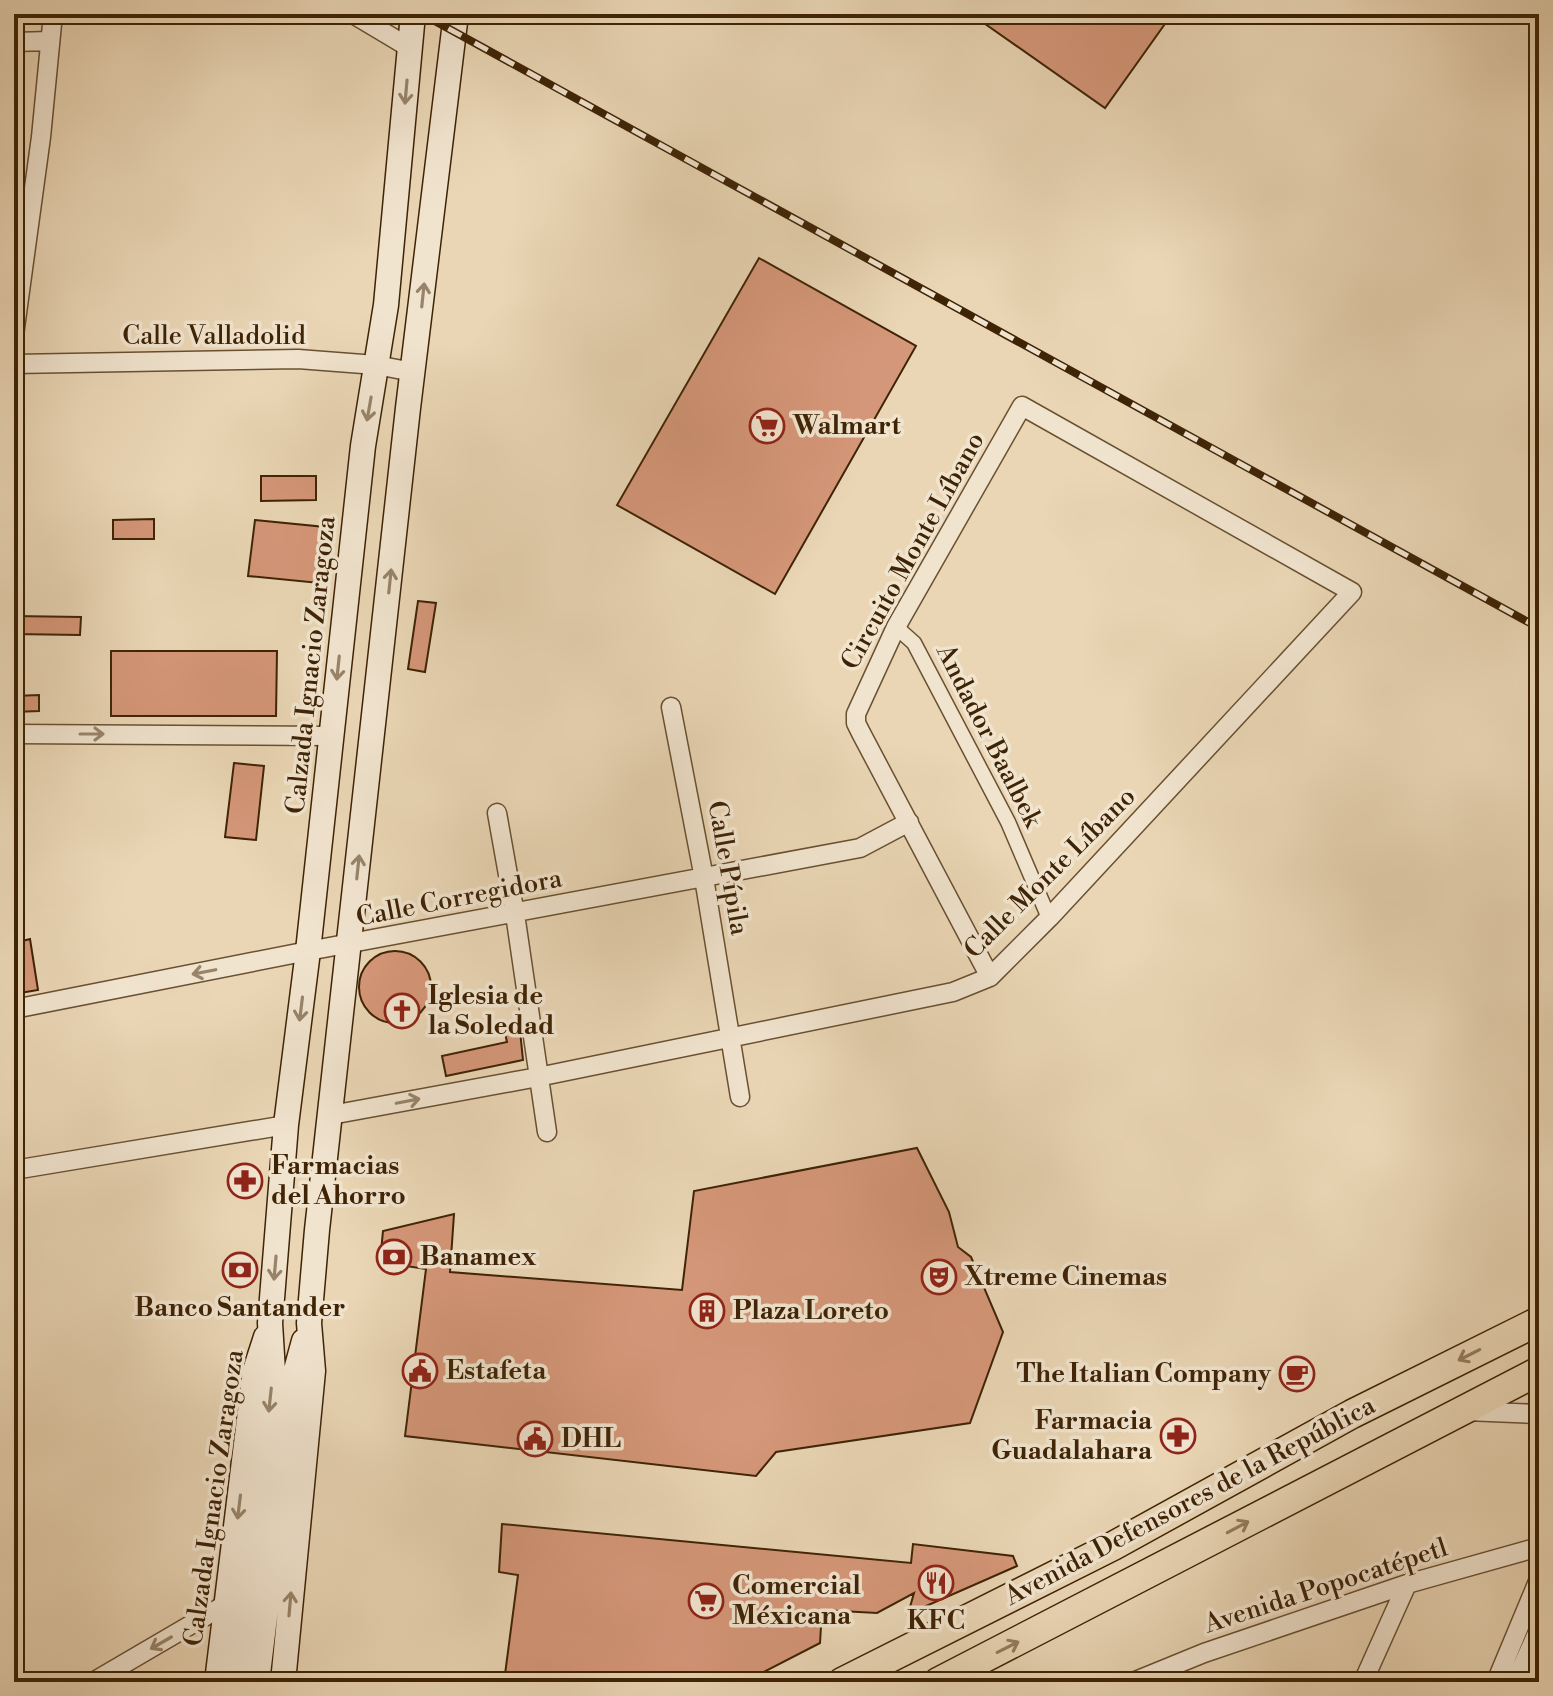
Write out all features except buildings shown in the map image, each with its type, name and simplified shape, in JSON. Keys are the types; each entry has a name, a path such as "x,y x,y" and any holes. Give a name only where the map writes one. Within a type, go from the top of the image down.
{"main road":[{"name":"Calzada Ignacio Zaragoza","path":"257,1682 272,1478 270,1323 286,1125 363,446 386,305 413,14"},
{"name":"Calzada Ignacio Zaragoza","path":"237,1682 272,1478 309,1323 414,363 456,14"},
{"path":"386,305 400,341 414,363"},
{"name":"Avenida Defensores de la República","path":"842,1682 1113,1546 1352,1414 1539,1321"},
{"name":"Calzada Ignacio Zaragoza","path":"217,1682 255,1371 270,1323"},
{"name":"Calzada Ignacio Zaragoza","path":"283,1682 313,1371 309,1323"},
{"name":"Avenida Defensores de la República","path":"938,1682 1539,1371"}],"street":[{"path":"14,335 23,206 53,14"},
{"path":"353,14 410,48"},
{"path":"14,42 50,41"},
{"name":"Calle Valladolid","path":"14,364 298,359 376,365 414,363"},
{"name":"Circuito Monte Líbano","path":"990,977 856,723 856,714 896,627 1022,406"},
{"name":"Calle Monte Líbano","path":"331,1115 538,1077 953,992 990,977 1049,918 1352,592 1022,406"},
{"name":"Andador Baalbek","path":"896,627 914,643 1008,822 1049,918"},
{"name":"Calle Pípila","path":"671,707 704,878 740,1097"},
{"path":"14,734 331,736"},
{"path":"497,813 547,1132"},
{"name":"Calle Corregidora","path":"14,1009 860,848 909,822"},
{"path":"14,1170 286,1125"},
{"path":"1459,1411 1539,1414"},
{"name":"Avenida Popocatépetl","path":"1133,1682 1204,1653 1407,1584 1539,1547"},
{"path":"1496,1682 1539,1579"},
{"path":"1363,1682 1407,1584"},
{"path":"93,1682 228,1603"},
{"path":"1539,1629 1518,1676 1539,1676"}],"railway":[{"path":"422,14 1539,628"}],"place":[{"name":"Walmart","path":"767,426"},
{"name":"Iglesia de la Soledad","path":"402,1011"},
{"name":"Farmacias del Ahorro","path":"245,1181"},
{"name":"Banamex","path":"394,1257"},
{"name":"Banco Santander","path":"240,1270"},
{"name":"Xtreme Cinemas","path":"939,1277"},
{"name":"Plaza Loreto","path":"707,1311"},
{"name":"Estafeta","path":"420,1371"},
{"name":"The Italian Company","path":"1297,1374"},
{"name":"Farmacia Guadalahara","path":"1178,1436"},
{"name":"DHL","path":"535,1439"},
{"name":"KFC","path":"936,1583"},
{"name":"Comercial Méxicana","path":"706,1601"}]}
